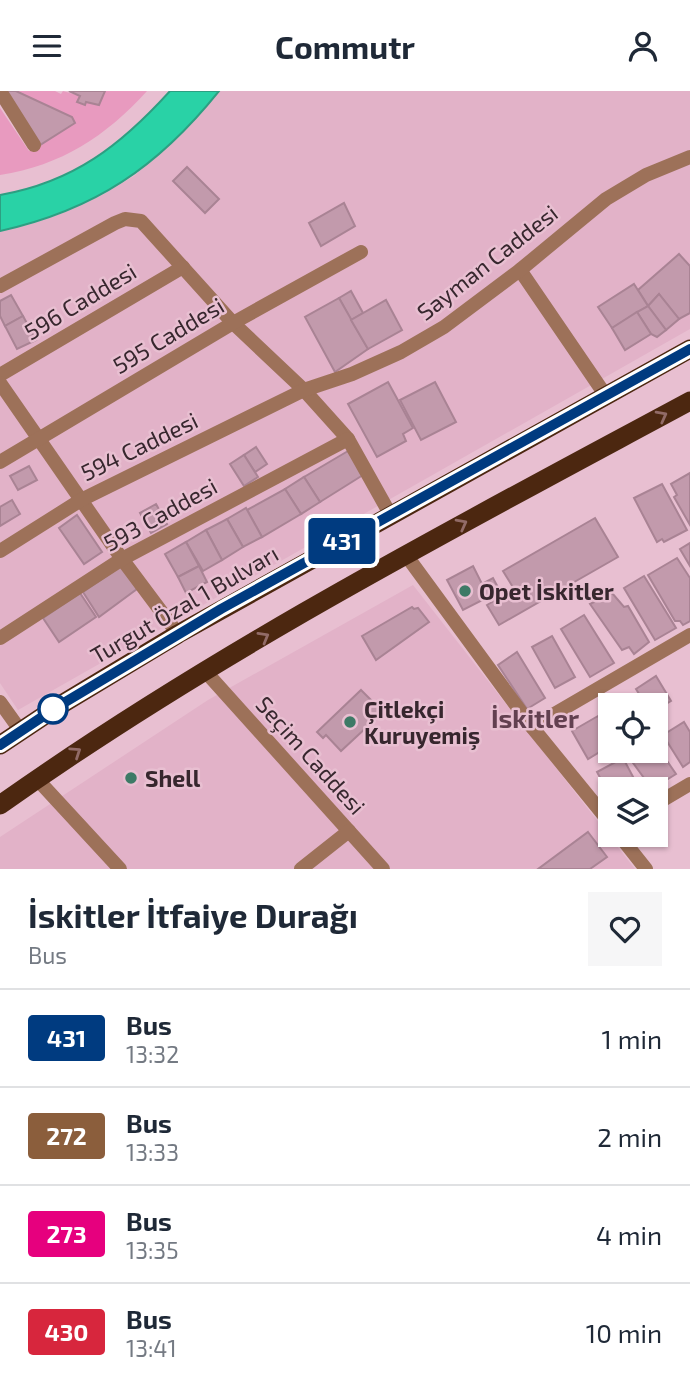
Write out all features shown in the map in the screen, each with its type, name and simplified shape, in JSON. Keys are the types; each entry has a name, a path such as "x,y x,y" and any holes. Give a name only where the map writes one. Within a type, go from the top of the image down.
{"highway":[{"name":"Turgut Özal 1 Bulvarı","path":"0,745 20,730 178,634 690,349"},
{"path":"0,805 88,744 205,671 405,555 690,401"}],"street":[{"path":"0,91 34,145"},
{"name":"Sayman Caddesi","path":"304,390 352,374 401,352 444,327 624,186 690,157"},
{"path":"0,286 115,223 125,219 141,221 233,323 304,390 348,439 390,514"},
{"name":"595 Caddesi","path":"0,462 233,323 361,252"},
{"name":"596 Caddesi","path":"0,375 183,267"},
{"path":"520,270 606,396"},
{"path":"0,383 122,559 178,634"},
{"name":"594 Caddesi","path":"0,551 81,500 304,390"},
{"name":"593 Caddesi","path":"0,638 122,559 348,439"},
{"path":"405,555 532,727 598,808"},
{"path":"532,727 690,635"},
{"name":"Seçim Caddesi","path":"205,671 383,869"},
{"path":"0,702 20,730"},
{"path":"37,779 120,869"},
{"path":"668,797 690,784"},
{"path":"301,869 349,831"},
{"path":"629,847 646,869"}],"shaded area":[{"path":"16,91 55,91 61,94 63,91 80,96 77,102 99,105 105,91 147,91 115,122 81,147 43,164 0,175 0,108 29,151 75,122 72,117"},
{"path":"170,91 219,91 172,142 122,182 66,211 0,231 0,195 27,189 73,171 114,144"},
{"path":"219,91 690,91 690,329 18,710 0,683 0,231 63,213 134,176 173,141"},
{"path":"413,585 598,822 598,847 618,847 635,869 0,869 0,837 208,700"}],"building":[{"path":"6,91 16,91 72,117 75,123 40,145"},
{"path":"69,91 105,91 99,105 86,102 85,105 77,102 80,96"},
{"path":"187,167 219,199 205,213 173,181"},
{"path":"344,203 355,226 321,246 309,223"},
{"path":"679,254 690,266 690,313 679,319 659,294 648,306 638,290"},
{"path":"634,284 648,306 612,328 598,307"},
{"path":"351,291 363,313 351,320 339,298"},
{"path":"659,294 679,319 666,330 648,306"},
{"path":"11,295 23,316 5,326 0,316 0,301"},
{"path":"339,298 368,349 335,372 305,317"},
{"path":"386,300 402,330 368,349 351,320"},
{"path":"648,306 666,330 657,337 651,334 637,312"},
{"path":"637,312 651,334 625,350 612,328"},
{"path":"23,316 36,340 17,349 5,326"},
{"path":"388,382 413,428 403,434 406,441 377,457 348,404"},
{"path":"435,382 456,422 421,440 400,400"},
{"path":"256,447 267,464 255,472 244,455"},
{"path":"348,451 363,475 320,502 304,477"},
{"path":"244,455 258,477 244,486 230,464"},
{"path":"29,466 37,480 18,490 10,476"},
{"path":"690,473 690,525 674,497 677,495 671,484"},
{"path":"304,477 320,502 301,514 285,489"},
{"path":"662,484 687,530 664,542 662,539 657,542 634,498"},
{"path":"285,489 301,514 262,537 247,510"},
{"path":"12,500 20,514 0,526 0,507"},
{"path":"156,504 167,524 151,533 140,513"},
{"path":"246,508 262,537 243,547 227,519"},
{"path":"77,515 102,552 84,564 59,528"},
{"path":"595,518 618,557 499,625 487,605 514,589 503,571"},
{"path":"227,519 243,547 222,560 206,530"},
{"path":"206,530 222,560 203,571 186,542"},
{"path":"186,542 199,566 178,577 165,554"},
{"path":"690,543 690,566 680,549"},
{"path":"677,558 690,578 690,621 683,625 680,621 675,621 648,575"},
{"path":"121,566 137,589 99,617 83,592"},
{"path":"199,566 207,582 186,593 178,577"},
{"path":"473,566 482,584 493,578 500,591 463,610 447,580"},
{"path":"644,576 676,628 655,640 624,588"},
{"path":"80,593 96,617 59,642 43,618"},
{"path":"612,593 624,607 628,606 649,642 634,654 629,647 622,650 590,604"},
{"path":"412,607 418,608 429,622 376,660 362,636"},
{"path":"584,615 614,663 590,677 561,629"},
{"path":"552,636 575,677 555,688 532,647"},
{"path":"517,652 545,698 527,709 498,665"},
{"path":"656,676 666,693 638,693 636,689"},
{"name":"Çitlekçi Kuruyemiş","path":"361,690 383,712 341,751 326,735 323,738 317,732"},
{"path":"598,716 598,753 588,759 572,731"},
{"path":"684,722 690,732 690,762 683,767 668,743 668,732"},
{"path":"668,762 676,774 668,779 643,777 633,763"},
{"path":"614,763 626,763 633,777 600,777 597,772"},
{"path":"588,832 607,857 590,869 538,869"}],"bus line":[{"name":"431","path":"0,745 57,707 221,609 690,349"}],"place":[{"name":"Opet İskitler","path":"465,591"},
{"name":"Çitlekçi Kuruyemiş","path":"350,722"},
{"name":"Shell","path":"131,778"}],"district":[{"name":"İskitler","path":"535,717"}]}
